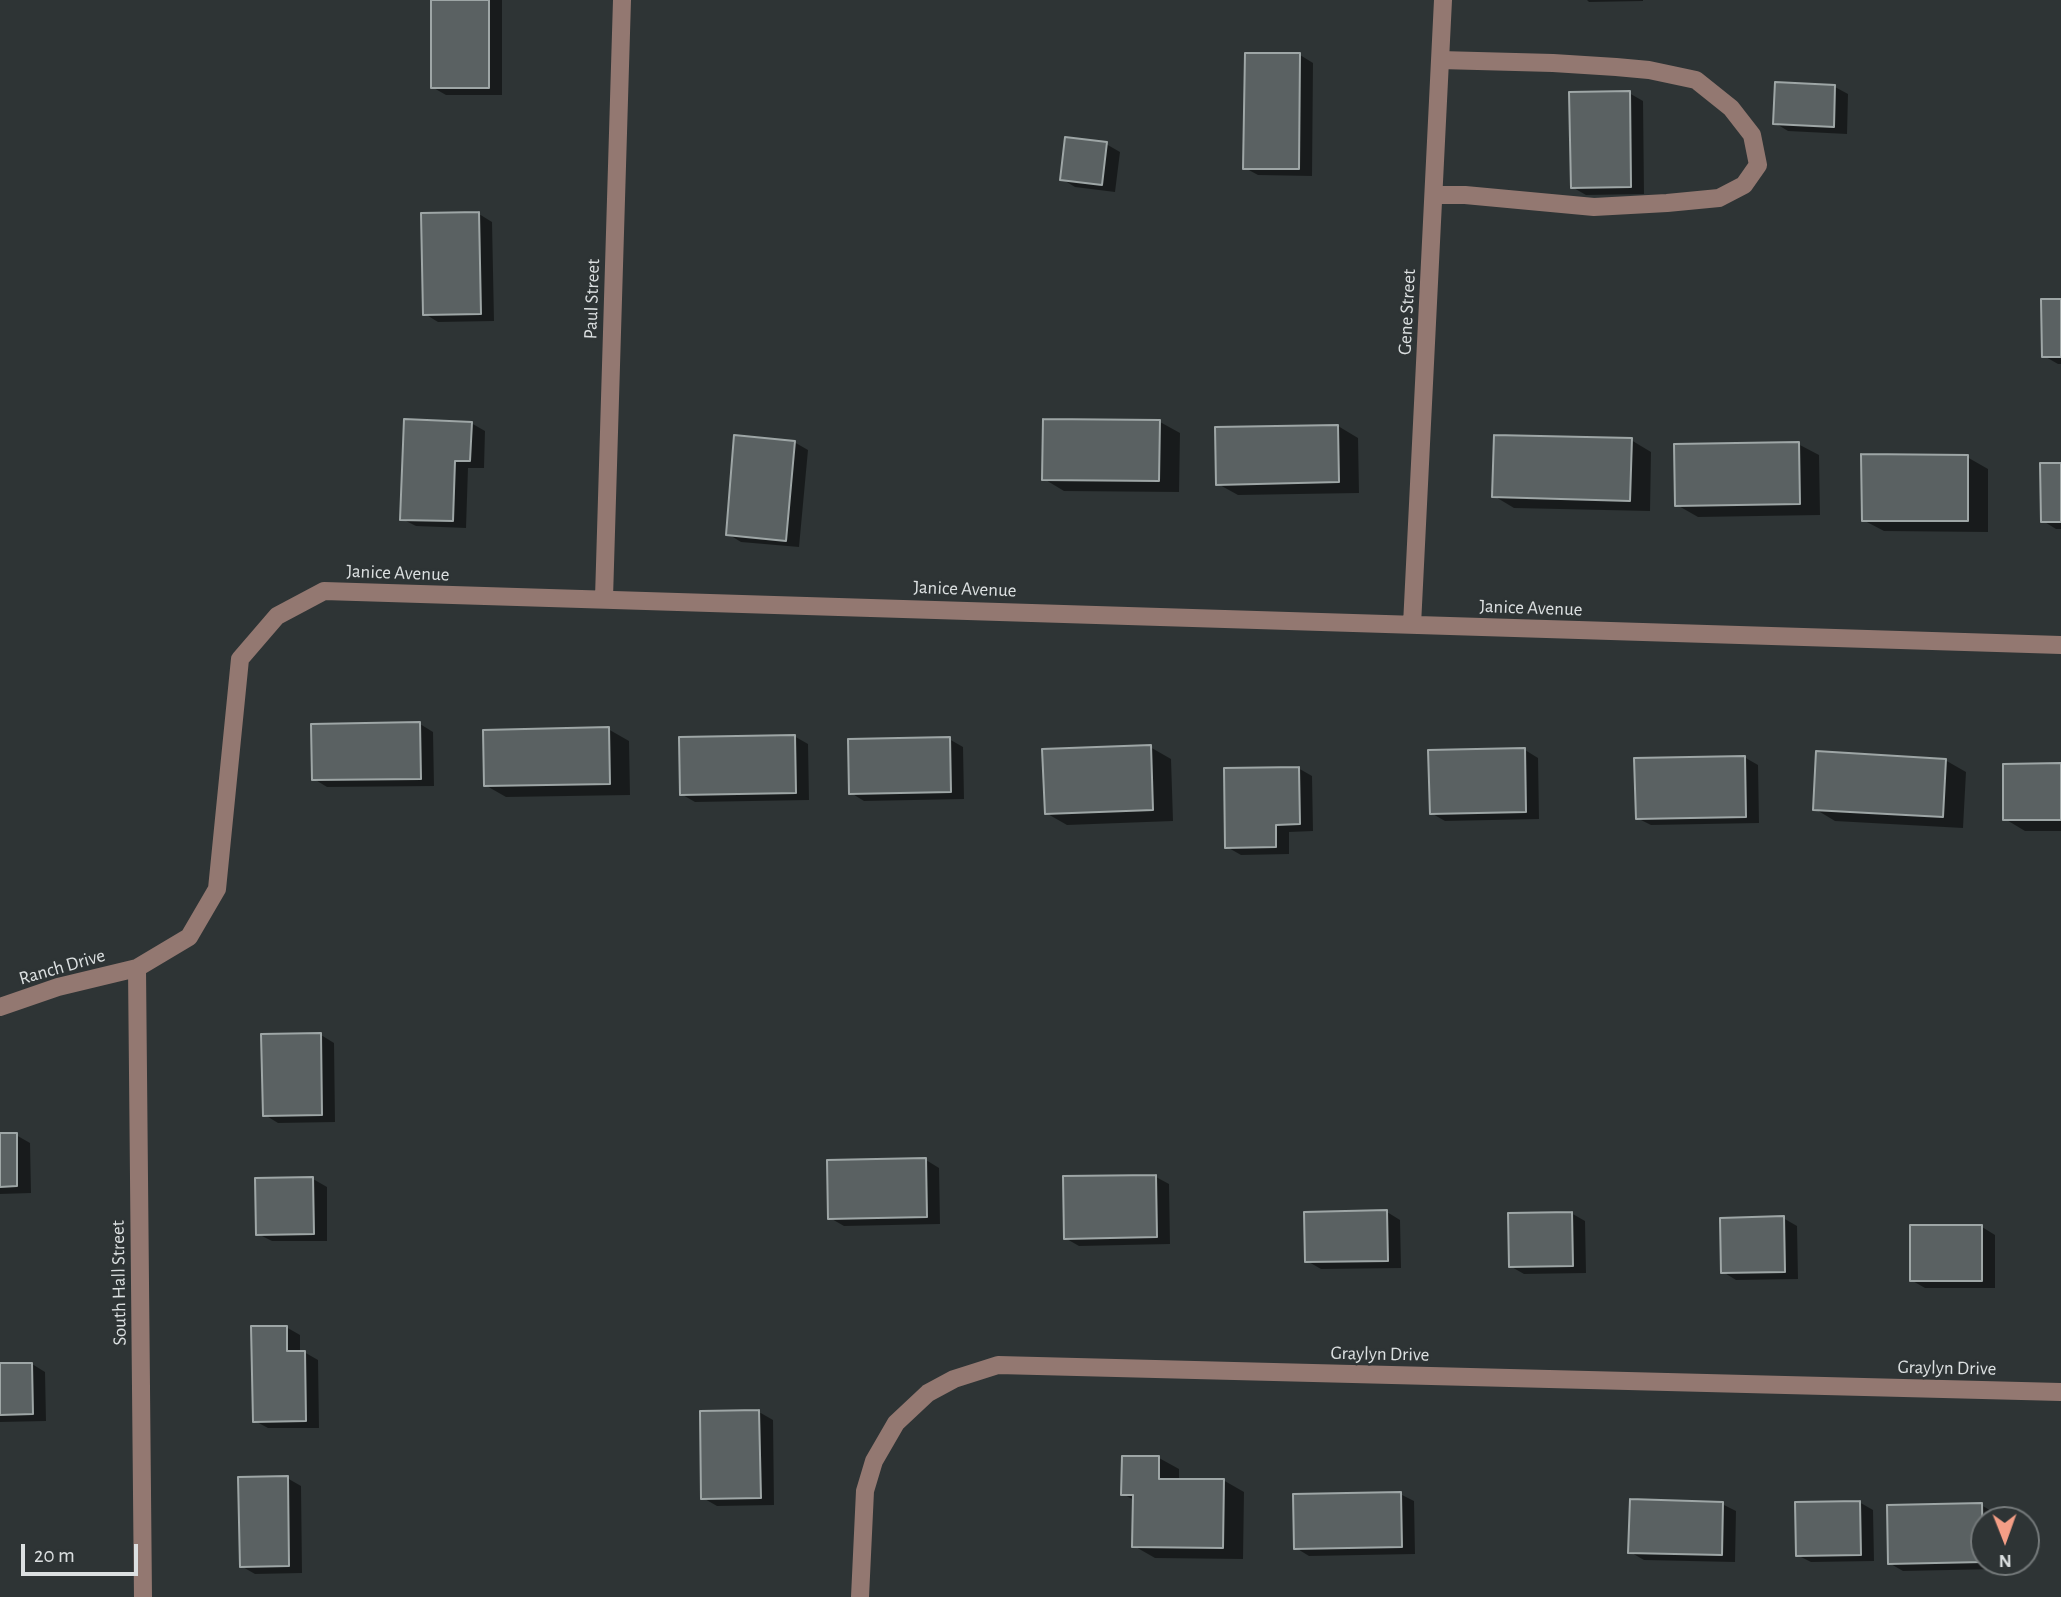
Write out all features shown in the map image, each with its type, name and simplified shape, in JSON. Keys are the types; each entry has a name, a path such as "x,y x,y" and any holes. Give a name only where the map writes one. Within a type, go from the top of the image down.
{"street":[{"name":"Paul Street","path":"604,598 622,0"},
{"name":"Gene Street","path":"1412,625 1443,0"},
{"path":"1433,195 1465,195 1594,207 1667,203 1719,198 1744,185 1758,166 1752,135 1731,108 1696,80 1649,70 1603,66 1440,60"},
{"name":"Janice Avenue","path":"137,968 189,937 217,890 240,659 277,616 324,591 2061,645"},
{"name":"Ranch Drive","path":"0,1007 58,987 137,968"},
{"name":"South Hall Street","path":"137,968 144,1597"},
{"name":"Graylyn Drive","path":"860,1597 865,1492 874,1461 896,1423 928,1393 954,1379 998,1365 2061,1392"}],"building":[{"path":"431,0 489,0 489,88 431,88"},
{"path":"1245,53 1300,53 1299,169 1243,169"},
{"path":"1775,82 1835,85 1834,127 1773,124"},
{"path":"1630,91 1631,187 1571,188 1569,92"},
{"path":"1065,137 1107,142 1102,185 1060,180"},
{"path":"479,212 481,314 423,315 421,213"},
{"path":"2041,299 2061,299 2061,357 2042,357"},
{"path":"404,419 472,422 470,461 455,461 453,521 400,520"},
{"path":"1043,419 1160,420 1159,481 1042,480"},
{"path":"1338,425 1339,482 1216,485 1215,427"},
{"path":"734,435 795,441 786,541 726,535"},
{"path":"1494,435 1632,438 1630,501 1492,497"},
{"path":"1799,442 1800,504 1675,506 1674,444"},
{"path":"1861,454 1968,455 1968,521 1862,521"},
{"path":"2040,463 2061,463 2061,522 2041,522"},
{"path":"420,722 421,779 312,780 311,724"},
{"path":"609,727 610,784 484,786 483,730"},
{"path":"795,735 796,793 680,795 679,737"},
{"path":"950,737 951,792 849,794 848,739"},
{"path":"1151,745 1153,810 1045,814 1042,749"},
{"path":"1525,748 1526,812 1430,814 1428,750"},
{"path":"1816,751 1946,759 1943,817 1813,810"},
{"path":"1745,756 1746,817 1636,819 1634,758"},
{"path":"2061,763 2061,820 2003,820 2003,764"},
{"path":"1299,767 1300,824 1276,825 1276,847 1225,848 1224,768"},
{"path":"321,1033 322,1115 263,1116 261,1034"},
{"path":"0,1133 17,1133 17,1186 0,1187"},
{"path":"926,1158 927,1217 828,1219 827,1160"},
{"path":"1156,1175 1157,1237 1064,1239 1063,1176"},
{"path":"313,1177 314,1234 256,1235 255,1178"},
{"path":"1387,1210 1388,1261 1305,1262 1304,1212"},
{"path":"1572,1212 1573,1266 1509,1267 1508,1213"},
{"path":"1784,1216 1785,1272 1721,1273 1720,1218"},
{"path":"1910,1225 1982,1225 1982,1281 1910,1281"},
{"path":"251,1326 287,1326 287,1351 305,1351 306,1421 253,1422"},
{"path":"0,1363 32,1363 33,1414 0,1415"},
{"path":"759,1410 761,1498 701,1499 700,1411"},
{"path":"1122,1456 1159,1456 1159,1479 1224,1479 1223,1548 1132,1547 1133,1495 1121,1495"},
{"path":"288,1476 289,1566 240,1567 238,1477"},
{"path":"1401,1492 1402,1547 1294,1549 1293,1494"},
{"path":"1630,1499 1723,1502 1722,1555 1628,1553"},
{"path":"1860,1501 1861,1555 1796,1556 1795,1502"},
{"path":"1982,1503 1982,1506 1970,1506 1970,1562 1888,1564 1887,1505"}]}
